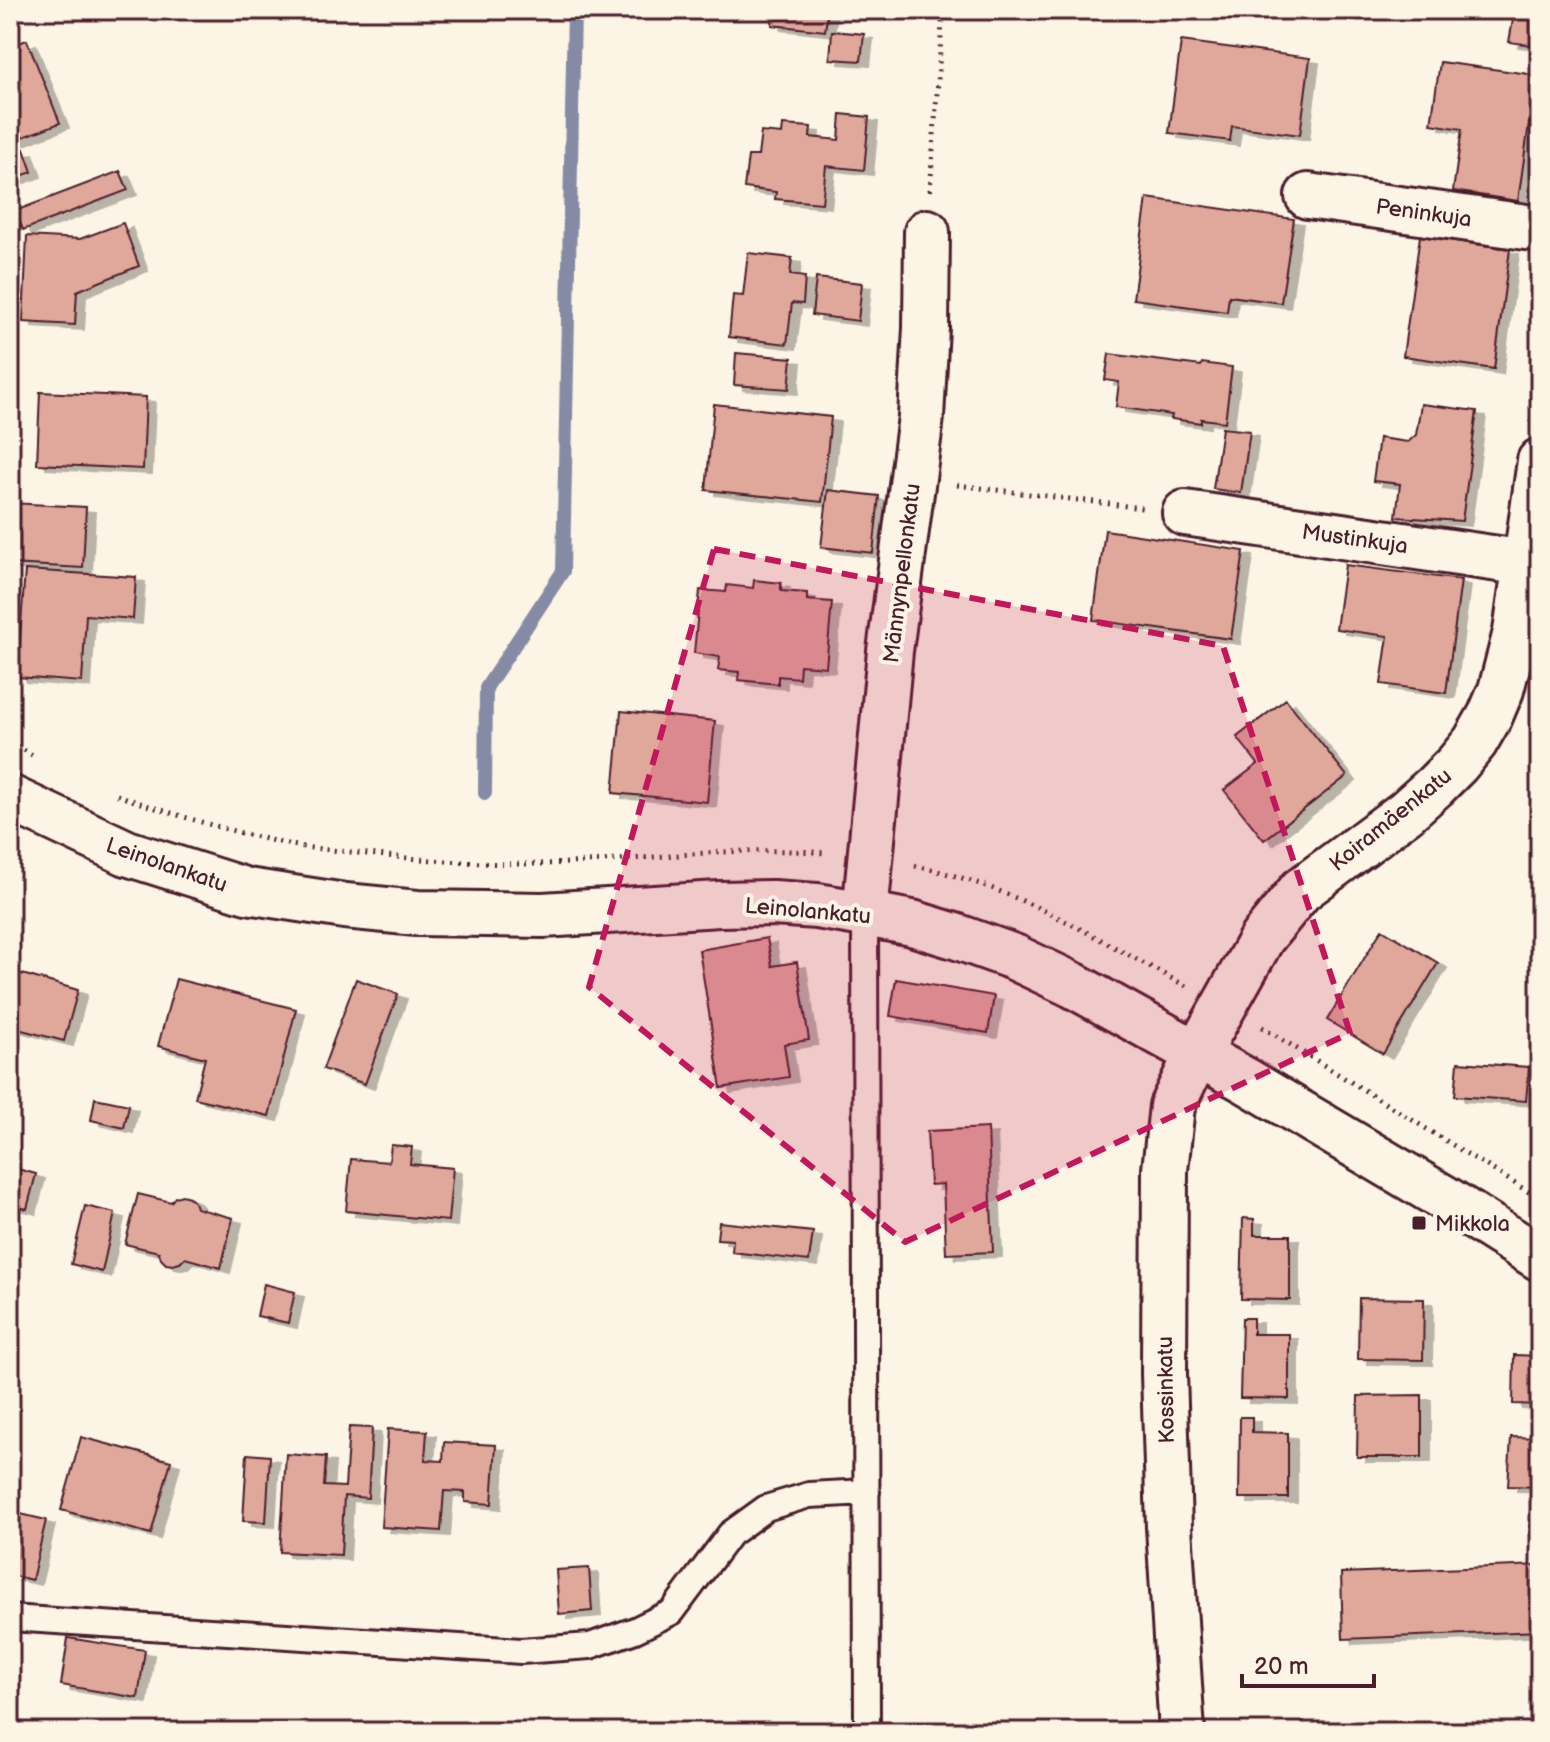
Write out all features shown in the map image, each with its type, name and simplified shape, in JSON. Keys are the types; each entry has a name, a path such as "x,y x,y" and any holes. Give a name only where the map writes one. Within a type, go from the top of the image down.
{"street":[{"name":"Peninkuja","path":"1308,196 1540,229"},
{"name":"Männynpellonkatu","path":"865,914 890,651 923,388 927,232"},
{"name":"Koiramäenkatu","path":"1197,1054 1262,938 1301,890 1406,812 1457,764 1475,742 1501,690 1516,632 1540,461"},
{"name":"Mustinkuja","path":"1185,513 1526,563"},
{"name":"Leinolankatu","path":"10,798 127,853 247,891 345,906 417,913 543,915 773,903 817,906 912,923 1014,957 1073,985 1245,1080 1540,1258"},
{"name":"Kossinkatu","path":"1182,1732 1164,1389 1165,1170 1172,1106 1197,1054"}],"lane":[{"path":"865,914 867,1732"},
{"path":"10,1618 521,1651 590,1646 635,1630 672,1612 730,1534 766,1508 809,1495 867,1492"}],"path":[{"path":"927,232 943,10"},
{"path":"913,478 1185,513"}],"highlighted area":[{"path":"714,549 1223,646 1350,1033 905,1242 589,987"}],"building":[{"path":"773,10 828,10 825,31 772,25"},
{"path":"1514,14 1536,18 1531,45 1509,42"},
{"path":"832,31 864,34 861,61 830,59"},
{"path":"27,40 60,123 10,142 10,46"},
{"path":"1181,41 1310,58 1300,135 1232,126 1230,141 1169,133"},
{"path":"1440,62 1536,75 1518,201 1453,191 1462,129 1431,124"},
{"path":"841,114 869,117 864,170 826,166 822,203 775,199 776,192 744,188 748,156 758,156 761,132 782,134 783,125 811,127 810,137 839,140"},
{"path":"24,149 32,172 10,180 10,154"},
{"path":"120,171 128,190 23,230 15,211"},
{"path":"1147,198 1294,219 1281,303 1229,296 1227,312 1133,299"},
{"path":"123,223 139,266 77,291 75,325 23,322 27,236 80,239"},
{"path":"1420,236 1510,249 1494,369 1403,356"},
{"path":"748,253 792,258 790,275 805,277 803,304 792,303 787,344 729,337 733,295 743,296"},
{"path":"816,278 862,283 858,321 812,315"},
{"path":"736,353 792,358 789,389 734,385"},
{"path":"1109,354 1232,367 1225,422 1171,419 1172,415 1116,407 1119,382 1105,380"},
{"path":"40,392 146,397 143,469 37,464"},
{"path":"714,404 831,417 822,502 706,490"},
{"path":"1421,404 1477,411 1462,521 1396,517 1400,484 1373,481 1379,438 1408,442 1416,435"},
{"path":"1222,428 1250,431 1241,493 1213,489"},
{"path":"828,490 879,496 873,553 821,547"},
{"path":"10,503 86,507 83,568 10,564"},
{"path":"1105,530 1244,551 1231,639 1093,620"},
{"path":"1345,565 1461,580 1446,693 1381,684 1388,636 1336,629"},
{"path":"25,570 136,577 133,619 86,615 82,682 17,677"},
{"path":"754,580 781,583 781,591 807,593 807,600 832,602 826,667 800,665 799,678 778,676 778,684 738,680 739,672 718,670 720,657 694,653 700,590 726,592 727,585 753,588"},
{"path":"1286,699 1347,776 1264,840 1224,790 1258,764 1237,737"},
{"path":"621,711 715,721 707,802 613,793"},
{"path":"1382,929 1438,963 1383,1054 1327,1020"},
{"path":"767,938 772,966 797,962 809,1040 784,1044 789,1077 721,1088 699,950"},
{"path":"15,972 78,990 64,1041 10,1027 10,990"},
{"path":"176,979 296,1009 269,1116 195,1098 205,1058 158,1046"},
{"path":"356,979 398,994 365,1084 323,1069"},
{"path":"896,979 994,996 988,1033 890,1016"},
{"path":"1458,1062 1529,1067 1526,1101 1455,1096"},
{"path":"95,1098 129,1105 124,1128 91,1120"},
{"path":"988,1128 993,1252 946,1254 943,1184 930,1185 927,1131"},
{"path":"391,1145 412,1147 410,1164 453,1168 448,1221 346,1211 351,1159 389,1162"},
{"path":"10,1167 36,1174 27,1209 10,1205"},
{"path":"138,1194 171,1202 182,1195 189,1197 196,1208 233,1218 221,1268 185,1258 180,1263 166,1264 159,1252 125,1244"},
{"path":"85,1206 115,1213 102,1272 71,1264"},
{"path":"1243,1218 1254,1219 1254,1235 1290,1235 1290,1300 1241,1299"},
{"path":"719,1222 813,1232 809,1261 732,1252 733,1240 717,1239"},
{"path":"264,1284 295,1292 288,1323 257,1316"},
{"path":"1359,1298 1424,1299 1423,1360 1358,1359"},
{"path":"1242,1318 1253,1318 1253,1334 1289,1334 1289,1399 1240,1398"},
{"path":"1514,1355 1540,1356 1540,1405 1513,1404"},
{"path":"1422,1395 1422,1457 1357,1457 1358,1396"},
{"path":"1240,1417 1252,1417 1252,1432 1288,1433 1288,1498 1239,1498"},
{"path":"349,1427 372,1428 368,1498 344,1496 341,1555 280,1552 286,1454 326,1457 324,1486 345,1487"},
{"path":"388,1429 427,1431 425,1460 443,1461 444,1442 496,1445 492,1504 465,1502 465,1492 444,1491 441,1531 381,1527"},
{"path":"81,1437 171,1461 151,1534 61,1510"},
{"path":"1511,1437 1540,1438 1540,1487 1508,1486"},
{"path":"247,1454 270,1456 266,1522 243,1521"},
{"path":"12,1512 46,1520 32,1580 10,1575"},
{"path":"1540,1565 1540,1631 1343,1639 1341,1573"},
{"path":"589,1568 592,1611 559,1614 556,1570"},
{"path":"68,1638 145,1650 138,1698 61,1685"}],"waterway":[{"path":"485,793 486,688 563,571 574,10"}],"place":[{"name":"Mikkola","path":"1419,1223"}]}
